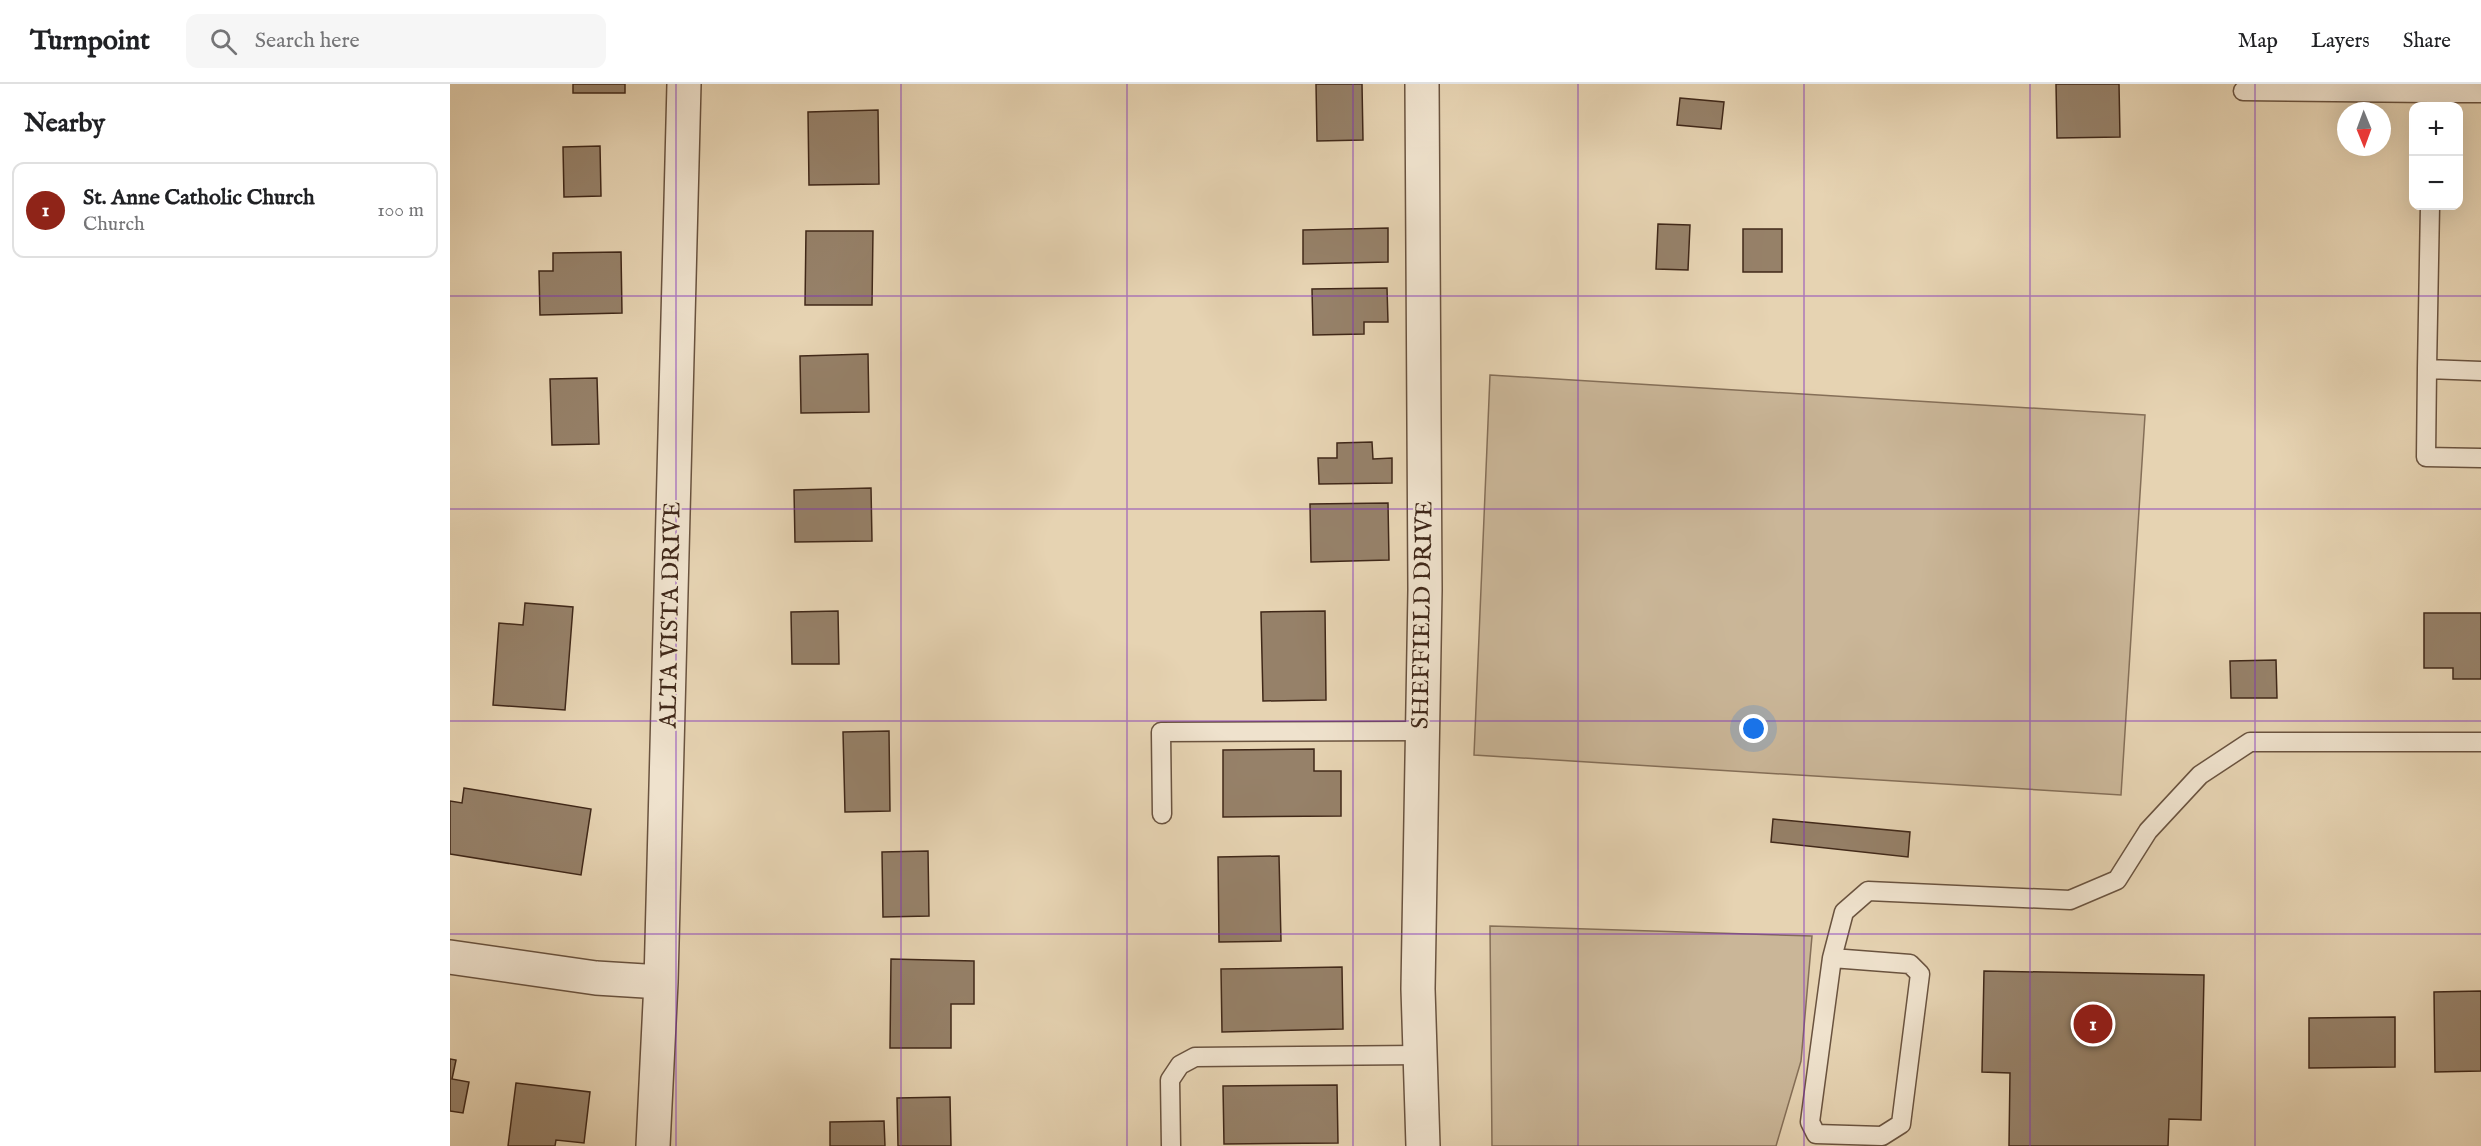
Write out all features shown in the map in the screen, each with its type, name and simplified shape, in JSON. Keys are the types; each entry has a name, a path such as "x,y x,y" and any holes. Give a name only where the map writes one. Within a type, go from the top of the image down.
{"street":[{"name":"ALTA VISTA DRIVE","path":"653,1146 661,982 684,84"},
{"name":"SHEFFIELD DRIVE","path":"1422,84 1425,578 1418,930 1423,1146"},
{"path":"450,957 596,978 661,982"}],"lane":[{"path":"2243,91 2431,100 2481,93"},
{"path":"2430,210 2426,457 2481,458"},
{"path":"2427,369 2481,371"},
{"path":"1162,814 1161,732 1422,731"},
{"path":"1832,958 1910,964 1920,974 1901,1124 1882,1136 1816,1134 1810,1122 1832,958 1844,912 1868,891 2070,900 2117,880 2148,831 2200,775 2250,742 2481,742"},
{"path":"1171,1146 1170,1080 1180,1065 1195,1057 1420,1055"}],"shaded area":[{"path":"1490,375 2145,415 2121,795 1474,755"},
{"path":"1490,926 1812,936 1801,1061 1776,1146 1492,1146"}],"building":[{"path":"573,84 625,84 625,93 573,93"},
{"path":"1316,84 1362,84 1363,140 1317,141"},
{"path":"2056,84 2119,84 2120,137 2057,138"},
{"path":"1680,98 1724,102 1721,129 1677,125"},
{"path":"878,110 879,184 809,185 808,112"},
{"path":"600,146 601,196 564,197 563,147"},
{"path":"1658,224 1690,225 1688,270 1656,269"},
{"path":"1388,228 1388,262 1303,264 1303,230"},
{"path":"1743,229 1782,229 1782,272 1743,272"},
{"path":"806,231 873,231 872,305 805,305"},
{"path":"621,252 622,313 540,315 539,271 553,271 553,253"},
{"path":"1387,288 1388,322 1364,322 1364,334 1313,335 1312,289"},
{"path":"868,354 869,412 801,413 800,356"},
{"path":"597,378 599,444 552,445 550,379"},
{"path":"1372,442 1373,459 1392,458 1392,483 1319,484 1318,458 1337,458 1337,443"},
{"path":"871,488 872,541 795,542 794,490"},
{"path":"1388,503 1389,560 1311,562 1310,504"},
{"path":"525,603 573,607 565,710 493,705 499,623 523,625"},
{"path":"838,611 839,664 792,664 791,612"},
{"path":"1325,611 1326,700 1263,701 1261,612"},
{"path":"2424,613 2481,613 2481,679 2453,679 2453,668 2424,668"},
{"path":"2276,660 2277,698 2231,698 2230,661"},
{"path":"889,731 890,811 845,812 843,732"},
{"path":"1314,749 1314,771 1341,771 1341,816 1223,817 1223,750"},
{"path":"464,788 591,809 581,875 450,854 450,801 462,803"},
{"path":"1773,819 1910,832 1908,857 1771,842"},
{"path":"928,851 929,916 883,917 882,852"},
{"path":"1279,856 1281,941 1219,942 1218,857"},
{"path":"891,959 974,961 974,1004 951,1004 951,1048 890,1048"},
{"path":"1342,967 1343,1029 1222,1032 1221,969"},
{"path":"1984,971 2204,975 2201,1120 2169,1119 2168,1146 2009,1146 2010,1073 1982,1072"},
{"path":"2481,991 2481,1071 2435,1072 2434,992"},
{"path":"2395,1017 2395,1067 2309,1068 2309,1018"},
{"path":"450,1059 456,1060 452,1079 469,1082 463,1113 450,1111"},
{"path":"516,1083 590,1092 584,1143 556,1140 555,1146 508,1146"},
{"path":"1337,1085 1338,1143 1224,1144 1223,1086"},
{"path":"950,1097 951,1146 898,1146 897,1098"},
{"path":"884,1121 885,1146 830,1146 830,1122"}],"place":[{"name":"St. Anne Catholic Church","path":"2093,1024"}]}
